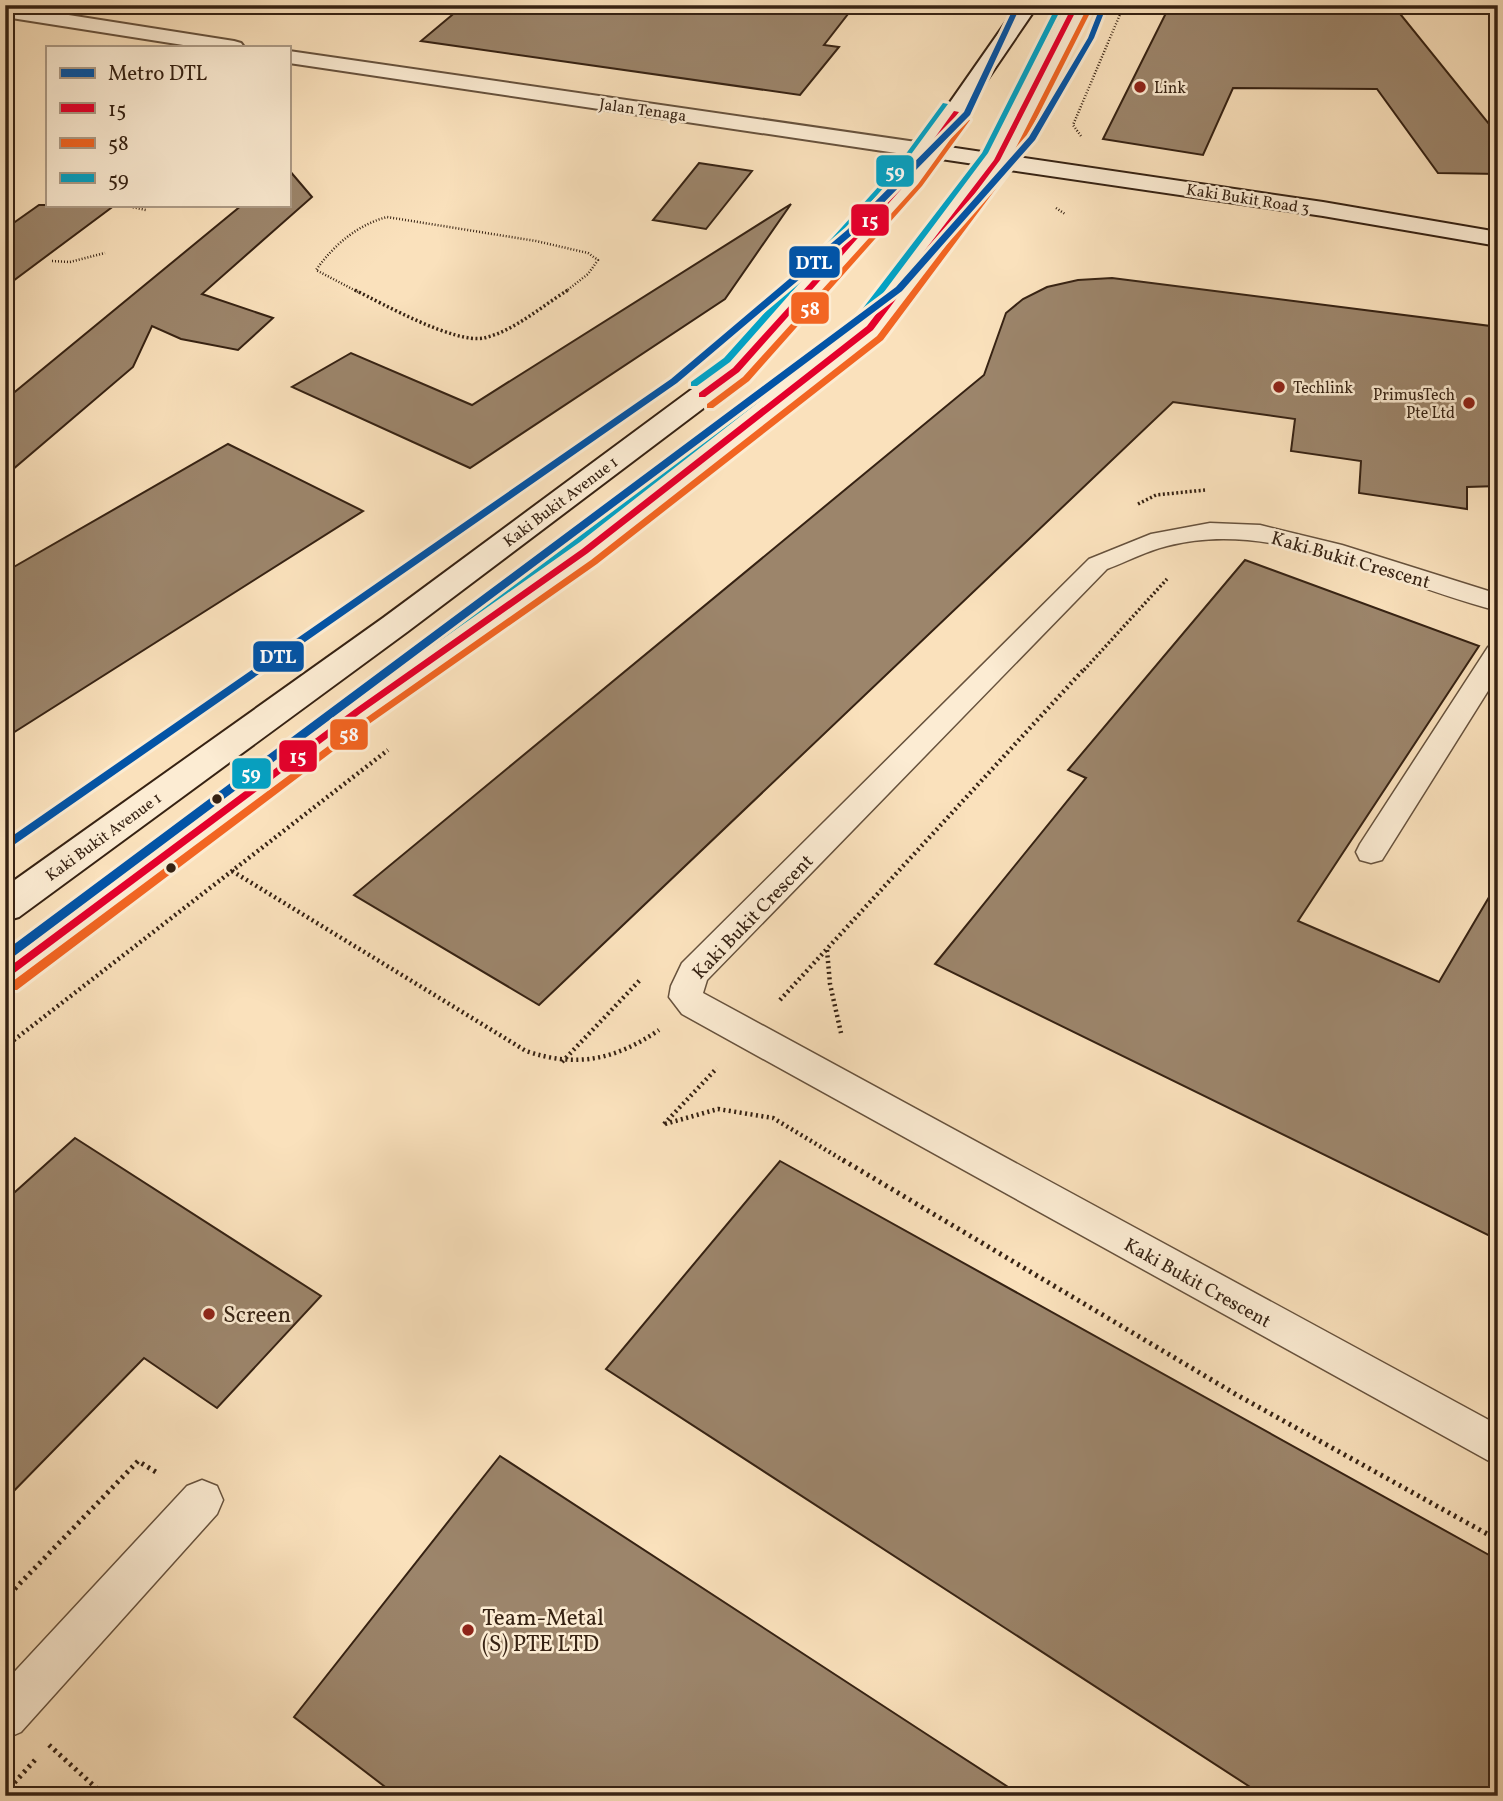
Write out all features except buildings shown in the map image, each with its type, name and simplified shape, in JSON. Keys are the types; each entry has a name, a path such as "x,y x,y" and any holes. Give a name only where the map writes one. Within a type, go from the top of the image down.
{"main road":[{"name":"Kaki Bukit Avenue 1","path":"5,907 395,625 736,370 930,151 1028,5"},
{"path":"5,976 358,711 585,551 870,328 998,160 1076,5"},
{"path":"5,11 228,46"},
{"name":"Jalan Tenaga","path":"290,57 998,160"},
{"name":"Kaki Bukit Road 3","path":"998,160 1323,209 1498,239"}],"lane":[{"name":"Kaki Bukit Crescent","path":"1498,603 1342,553 1260,533 1210,531 1160,539 1098,564 694,972 687,986 686,997 749,1035 1498,1447"},
{"path":"1371,852 1498,653"},
{"path":"5,1716 202,1500"}],"path":[{"path":"1082,138 1073,125 1124,5"},
{"path":"127,206 146,210"},
{"path":"387,216 536,241 587,253 598,260 592,272 540,307 490,336 473,339 427,322 316,270 327,254 375,219 387,216"},
{"path":"52,261 70,262 105,253"},
{"path":"1174,572 664,1124 718,1110 774,1118 1237,1395 1498,1540"},
{"path":"5,1047 388,750"},
{"path":"232,871 526,1051 562,1062 596,1059 647,1039 694,1004"},
{"path":"5,1600 138,1461 202,1500"},
{"path":"49,1744 105,1796"}],"metro line":[{"name":"DTL","path":"5,847 674,381 850,232 967,113 1018,5"},
{"name":"DTL","path":"5,958 899,289 1032,138 1091,38 1104,5"}],"transit line":[{"name":"59","path":"5,958 350,700 577,540 860,318 985,153 1060,5"},
{"name":"15","path":"5,976 358,711 585,551 870,328 997,160 1076,5"},
{"name":"58","path":"13,987 366,722 594,562 880,338 1009,167 1088,11"},
{"name":"59","path":"694,384 727,360 899,167 945,104"},
{"name":"15","path":"702,395 736,370 910,176 956,112"},
{"name":"58","path":"710,406 746,379 920,185 967,120"}],"place":[{"name":"Link","path":"1140,87"},
{"name":"Techlink","path":"1279,387"},
{"name":"PrimusTech Pte Ltd","path":"1469,403"},
{"name":"Screen","path":"209,1314"},
{"name":"Team-Metal (S) PTE LTD","path":"468,1630"}]}
